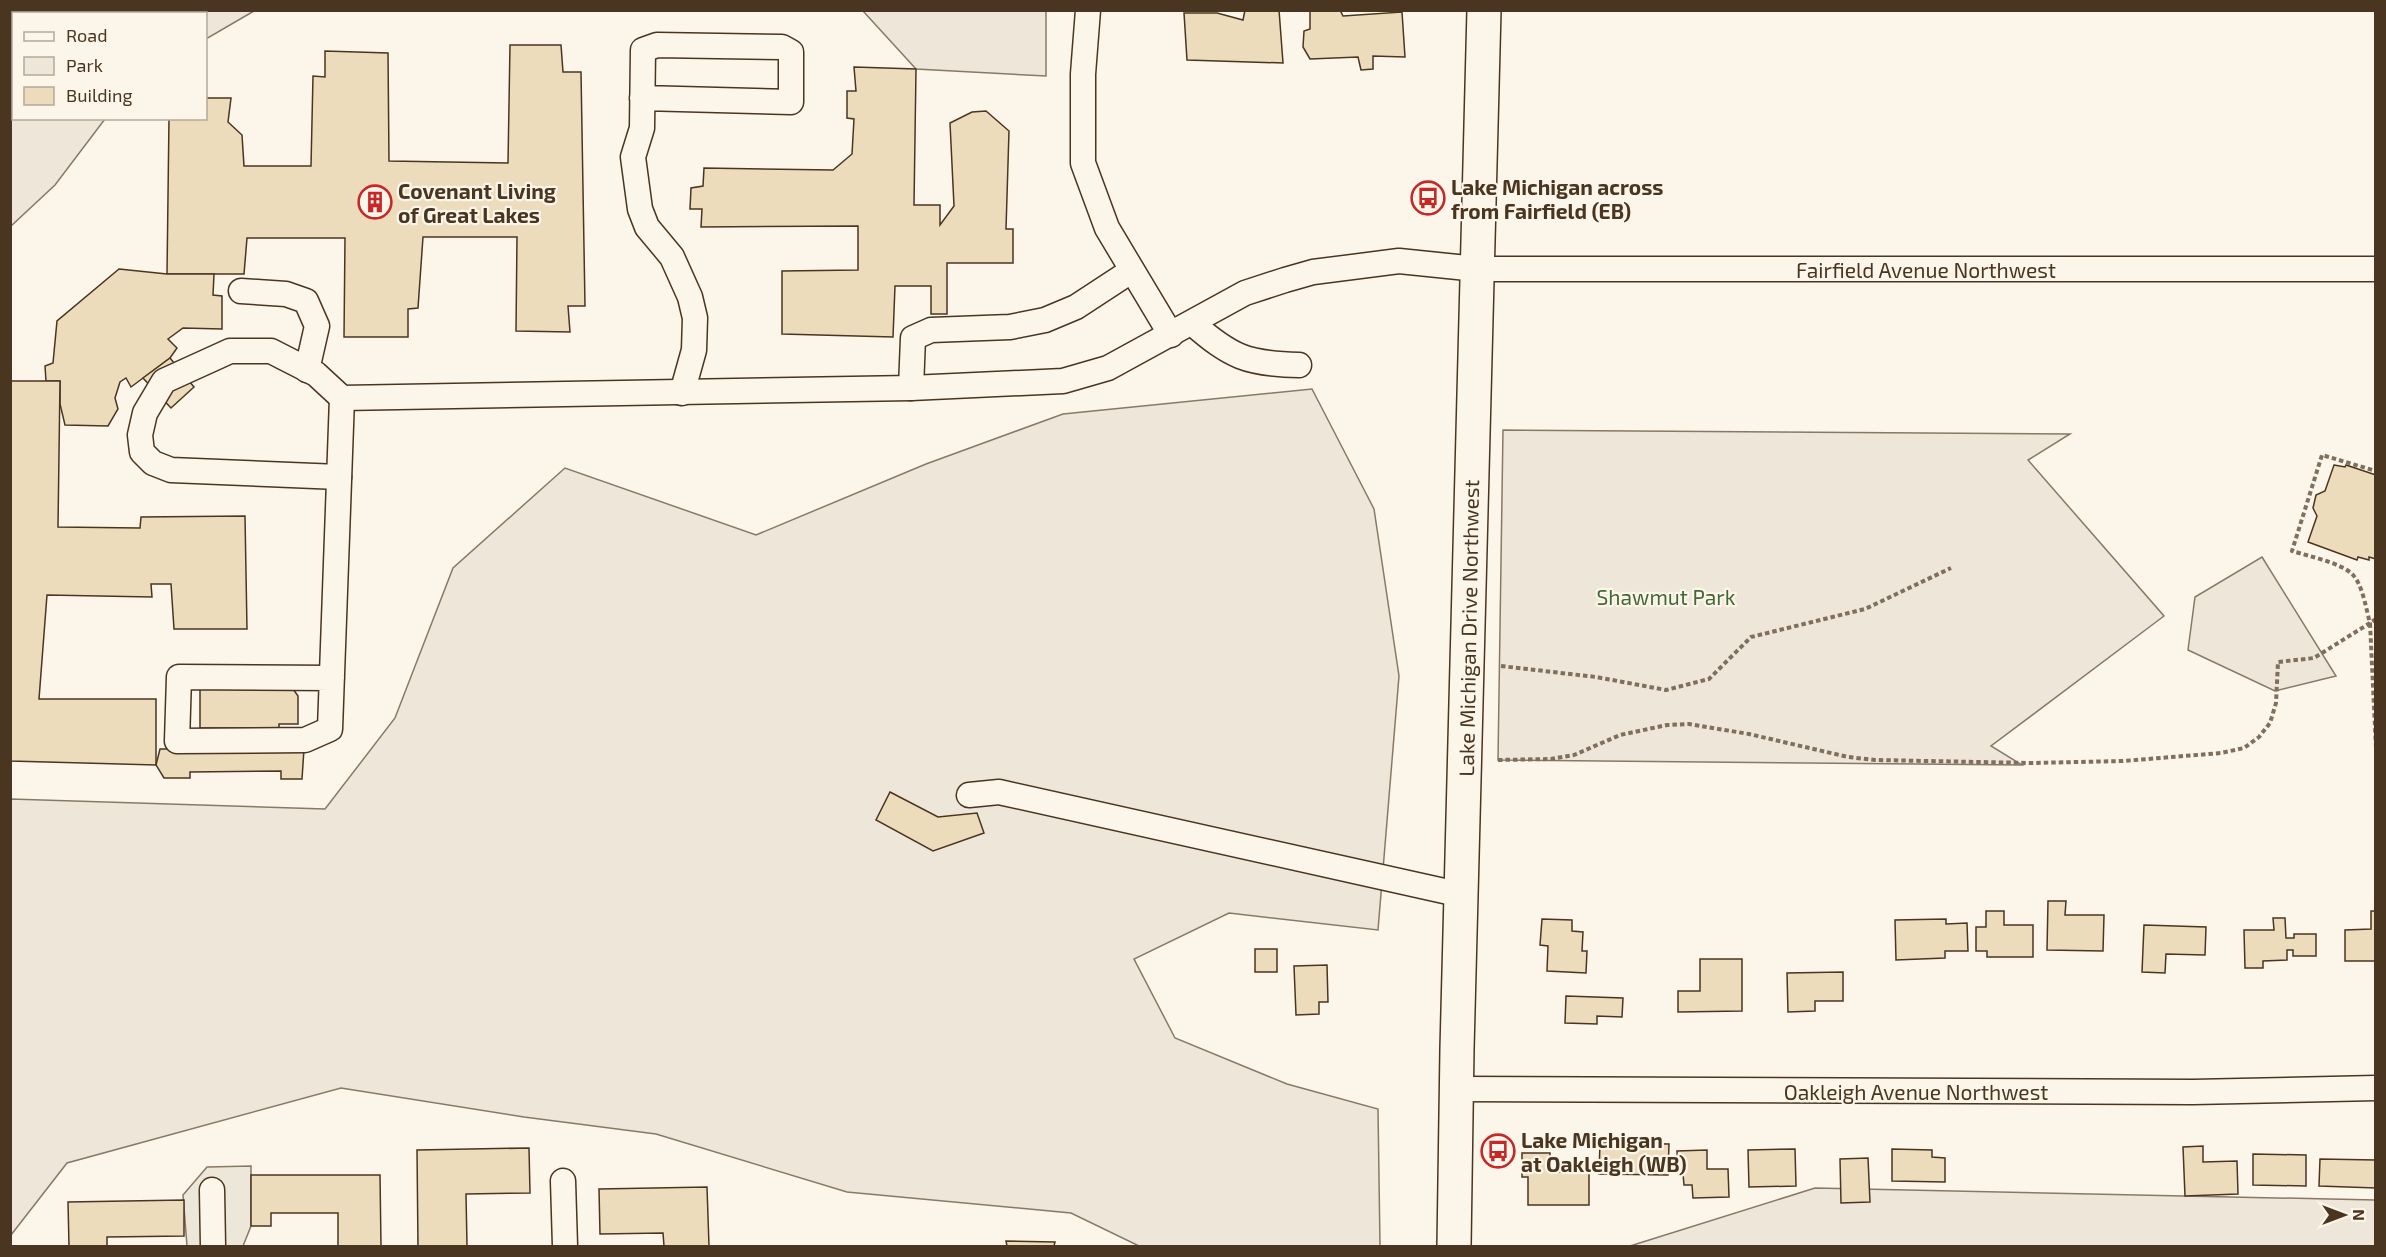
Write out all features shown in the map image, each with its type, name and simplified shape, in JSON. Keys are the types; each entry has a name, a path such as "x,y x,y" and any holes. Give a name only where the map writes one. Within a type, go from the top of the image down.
{"highway":[{"name":"Lake Michigan Drive Northwest","path":"1455,1246 1484,10"}],"street":[{"path":"1088,10 1083,74 1083,163 1107,228 1131,271 1181,329 1215,343 1249,361 1263,364 1299,365"},
{"path":"642,98 791,102 791,52 782,47 657,45 643,50 642,98 642,128 633,157 640,209 647,227 672,258 690,297 694,318 694,350 682,393"},
{"name":"Fairfield Avenue Northwest","path":"342,398 911,388 1064,381 1108,368 1245,293 1314,272 1399,261 1477,269 2376,269"},
{"path":"911,388 913,338 931,330 1010,327 1045,320 1076,307 1131,271"},
{"path":"240,291 286,294 306,301 316,326 308,370"},
{"path":"332,678 179,677 177,741 305,740 330,729 332,678 342,398 316,374 271,351 230,351 165,381 145,413 140,435 142,452 153,463 171,470 339,477"},
{"path":"969,795 999,792 1462,895"},
{"name":"Oakleigh Avenue Northwest","path":"1457,1089 2193,1092 2376,1088"},
{"path":"563,1181 565,1246"},
{"path":"212,1190 213,1246"}],"path":[{"path":"2376,471 2322,455 2292,551 2341,567 2353,575 2362,593 2370,623 2376,748"},
{"path":"1501,666 1596,677 1666,690 1709,679 1751,637 1865,609 1951,568"},
{"path":"1498,760 1551,759 1574,755 1620,735 1667,725 1689,724 1749,734 1848,757 1875,760 2031,763 2123,761 2221,753 2244,748 2259,737 2270,723 2276,703 2278,662 2314,658 2376,619"}],"green space":[{"path":"11,10 254,10 207,38 207,12 12,12 12,120 104,120 55,185 11,226"},
{"path":"863,11 1046,11 1046,76 916,69"},
{"path":"1312,389 1374,509 1399,676 1378,930 1229,913 1134,959 1175,1038 1287,1084 1378,1109 1380,1246 1139,1246 1071,1213 847,1192 656,1134 524,1117 341,1088 67,1163 11,1235 11,799 325,809 395,718 453,568 565,468 756,535 926,464 1063,414"},
{"name":"Shawmut Park","path":"1503,430 2070,434 2028,460 2164,616 1991,746 2022,765 1498,760"},
{"path":"2262,557 2336,676 2275,691 2188,650 2195,597"},
{"path":"1815,1188 2375,1200 2375,1246 1630,1246"}],"shaded area":[{"path":"251,1166 251,1226 243,1246 187,1246 183,1195 207,1167"}],"building":[{"path":"1245,10 1279,10 1283,63 1187,60 1184,13 1217,13 1243,20"},
{"path":"1310,10 1340,10 1343,16 1402,12 1405,57 1373,56 1373,69 1361,70 1358,57 1310,59 1303,47 1304,31 1310,29"},
{"name":"Covenant Living of Great Lakes","path":"510,45 561,45 563,72 581,72 585,306 568,306 570,332 516,331 517,237 423,237 418,308 408,309 408,337 344,337 345,238 247,238 244,274 167,274 169,120 207,120 207,98 231,98 228,122 242,135 244,166 311,166 313,76 325,77 325,51 388,53 389,161 508,163"},
{"path":"854,67 916,69 914,205 940,205 940,225 954,206 950,123 972,112 986,111 1009,131 1006,229 1013,229 1013,263 947,263 947,314 931,314 931,286 895,286 893,337 782,334 782,271 858,270 858,226 701,227 702,209 690,209 691,188 703,186 704,168 833,170 852,154 854,119 847,118 847,91 856,91"},
{"path":"119,269 167,274 214,274 213,295 222,296 222,329 183,328 168,339 177,348 170,358 131,387 126,378 120,382 115,398 118,409 108,426 65,425 60,404 60,381 46,381 45,366 53,363 57,321"},
{"path":"170,358 194,387 171,408 143,378"},
{"path":"10,381 60,381 58,527 140,528 141,517 245,516 247,629 174,629 171,584 151,584 152,597 47,595 39,699 156,699 156,765 10,761"},
{"path":"2334,465 2345,467 2346,465 2376,475 2376,559 2358,557 2357,560 2308,542 2317,516 2313,508 2316,495 2325,491"},
{"path":"291,686 298,696 298,724 279,724 279,728 200,728 200,687"},
{"path":"160,749 304,749 302,779 281,779 281,771 190,772 190,778 164,778 156,765"},
{"path":"890,792 938,817 977,813 984,833 933,851 876,820"},
{"path":"2048,901 2066,901 2065,915 2104,915 2103,951 2047,950"},
{"path":"1986,911 2004,911 2004,925 2033,925 2033,957 1987,957 1987,951 1976,951 1976,927 1986,927"},
{"path":"2371,911 2376,911 2376,970 2375,961 2345,961 2345,930 2371,929"},
{"path":"2273,918 2285,918 2286,938 2294,938 2294,934 2316,934 2316,956 2293,956 2293,950 2287,950 2287,960 2263,961 2263,968 2245,968 2244,930 2274,930"},
{"path":"1542,919 1572,920 1572,931 1583,932 1582,951 1587,951 1586,973 1547,971 1548,946 1540,945"},
{"path":"1946,919 1946,924 1967,923 1968,951 1945,951 1945,958 1896,960 1895,920"},
{"path":"2144,925 2206,927 2205,955 2166,954 2165,973 2142,972"},
{"path":"1255,949 1277,949 1277,972 1255,972"},
{"path":"1700,959 1742,959 1742,1011 1678,1012 1678,991 1700,991"},
{"path":"1327,965 1328,1002 1319,1002 1319,1014 1296,1015 1294,966"},
{"path":"1843,972 1843,1001 1815,1001 1815,1011 1788,1012 1787,973"},
{"path":"1566,996 1623,998 1622,1017 1597,1016 1597,1024 1565,1023"},
{"path":"1600,1143 1669,1144 1668,1175 1599,1174"},
{"path":"2203,1146 2203,1162 2237,1161 2238,1194 2185,1196 2183,1147"},
{"path":"529,1148 530,1193 466,1194 467,1246 418,1246 417,1150"},
{"path":"1795,1149 1796,1186 1749,1187 1748,1150"},
{"path":"1892,1149 1932,1150 1932,1157 1945,1158 1945,1182 1892,1181"},
{"path":"1707,1150 1707,1169 1728,1169 1729,1197 1693,1198 1692,1185 1684,1185 1683,1174 1678,1174 1677,1151"},
{"path":"1522,1153 1550,1153 1550,1172 1589,1172 1589,1205 1528,1205 1528,1177 1522,1177"},
{"path":"2253,1154 2306,1155 2306,1186 2253,1185"},
{"path":"1868,1158 1870,1202 1841,1203 1840,1159"},
{"path":"2320,1159 2376,1160 2376,1188 2319,1186"},
{"path":"251,1175 380,1175 381,1246 338,1246 338,1213 271,1213 271,1226 251,1226"},
{"path":"707,1187 709,1246 664,1246 663,1233 600,1234 599,1189"},
{"path":"184,1200 184,1236 107,1237 107,1246 69,1246 68,1202"},
{"path":"1006,1241 1055,1242 1054,1246 1007,1246"}],"place":[{"name":"Lake Michigan across from Fairfield (EB)","path":"1428,198"},
{"name":"Covenant Living of Great Lakes","path":"375,202"},
{"name":"Lake Michigan at Oakleigh (WB)","path":"1498,1151"}]}
